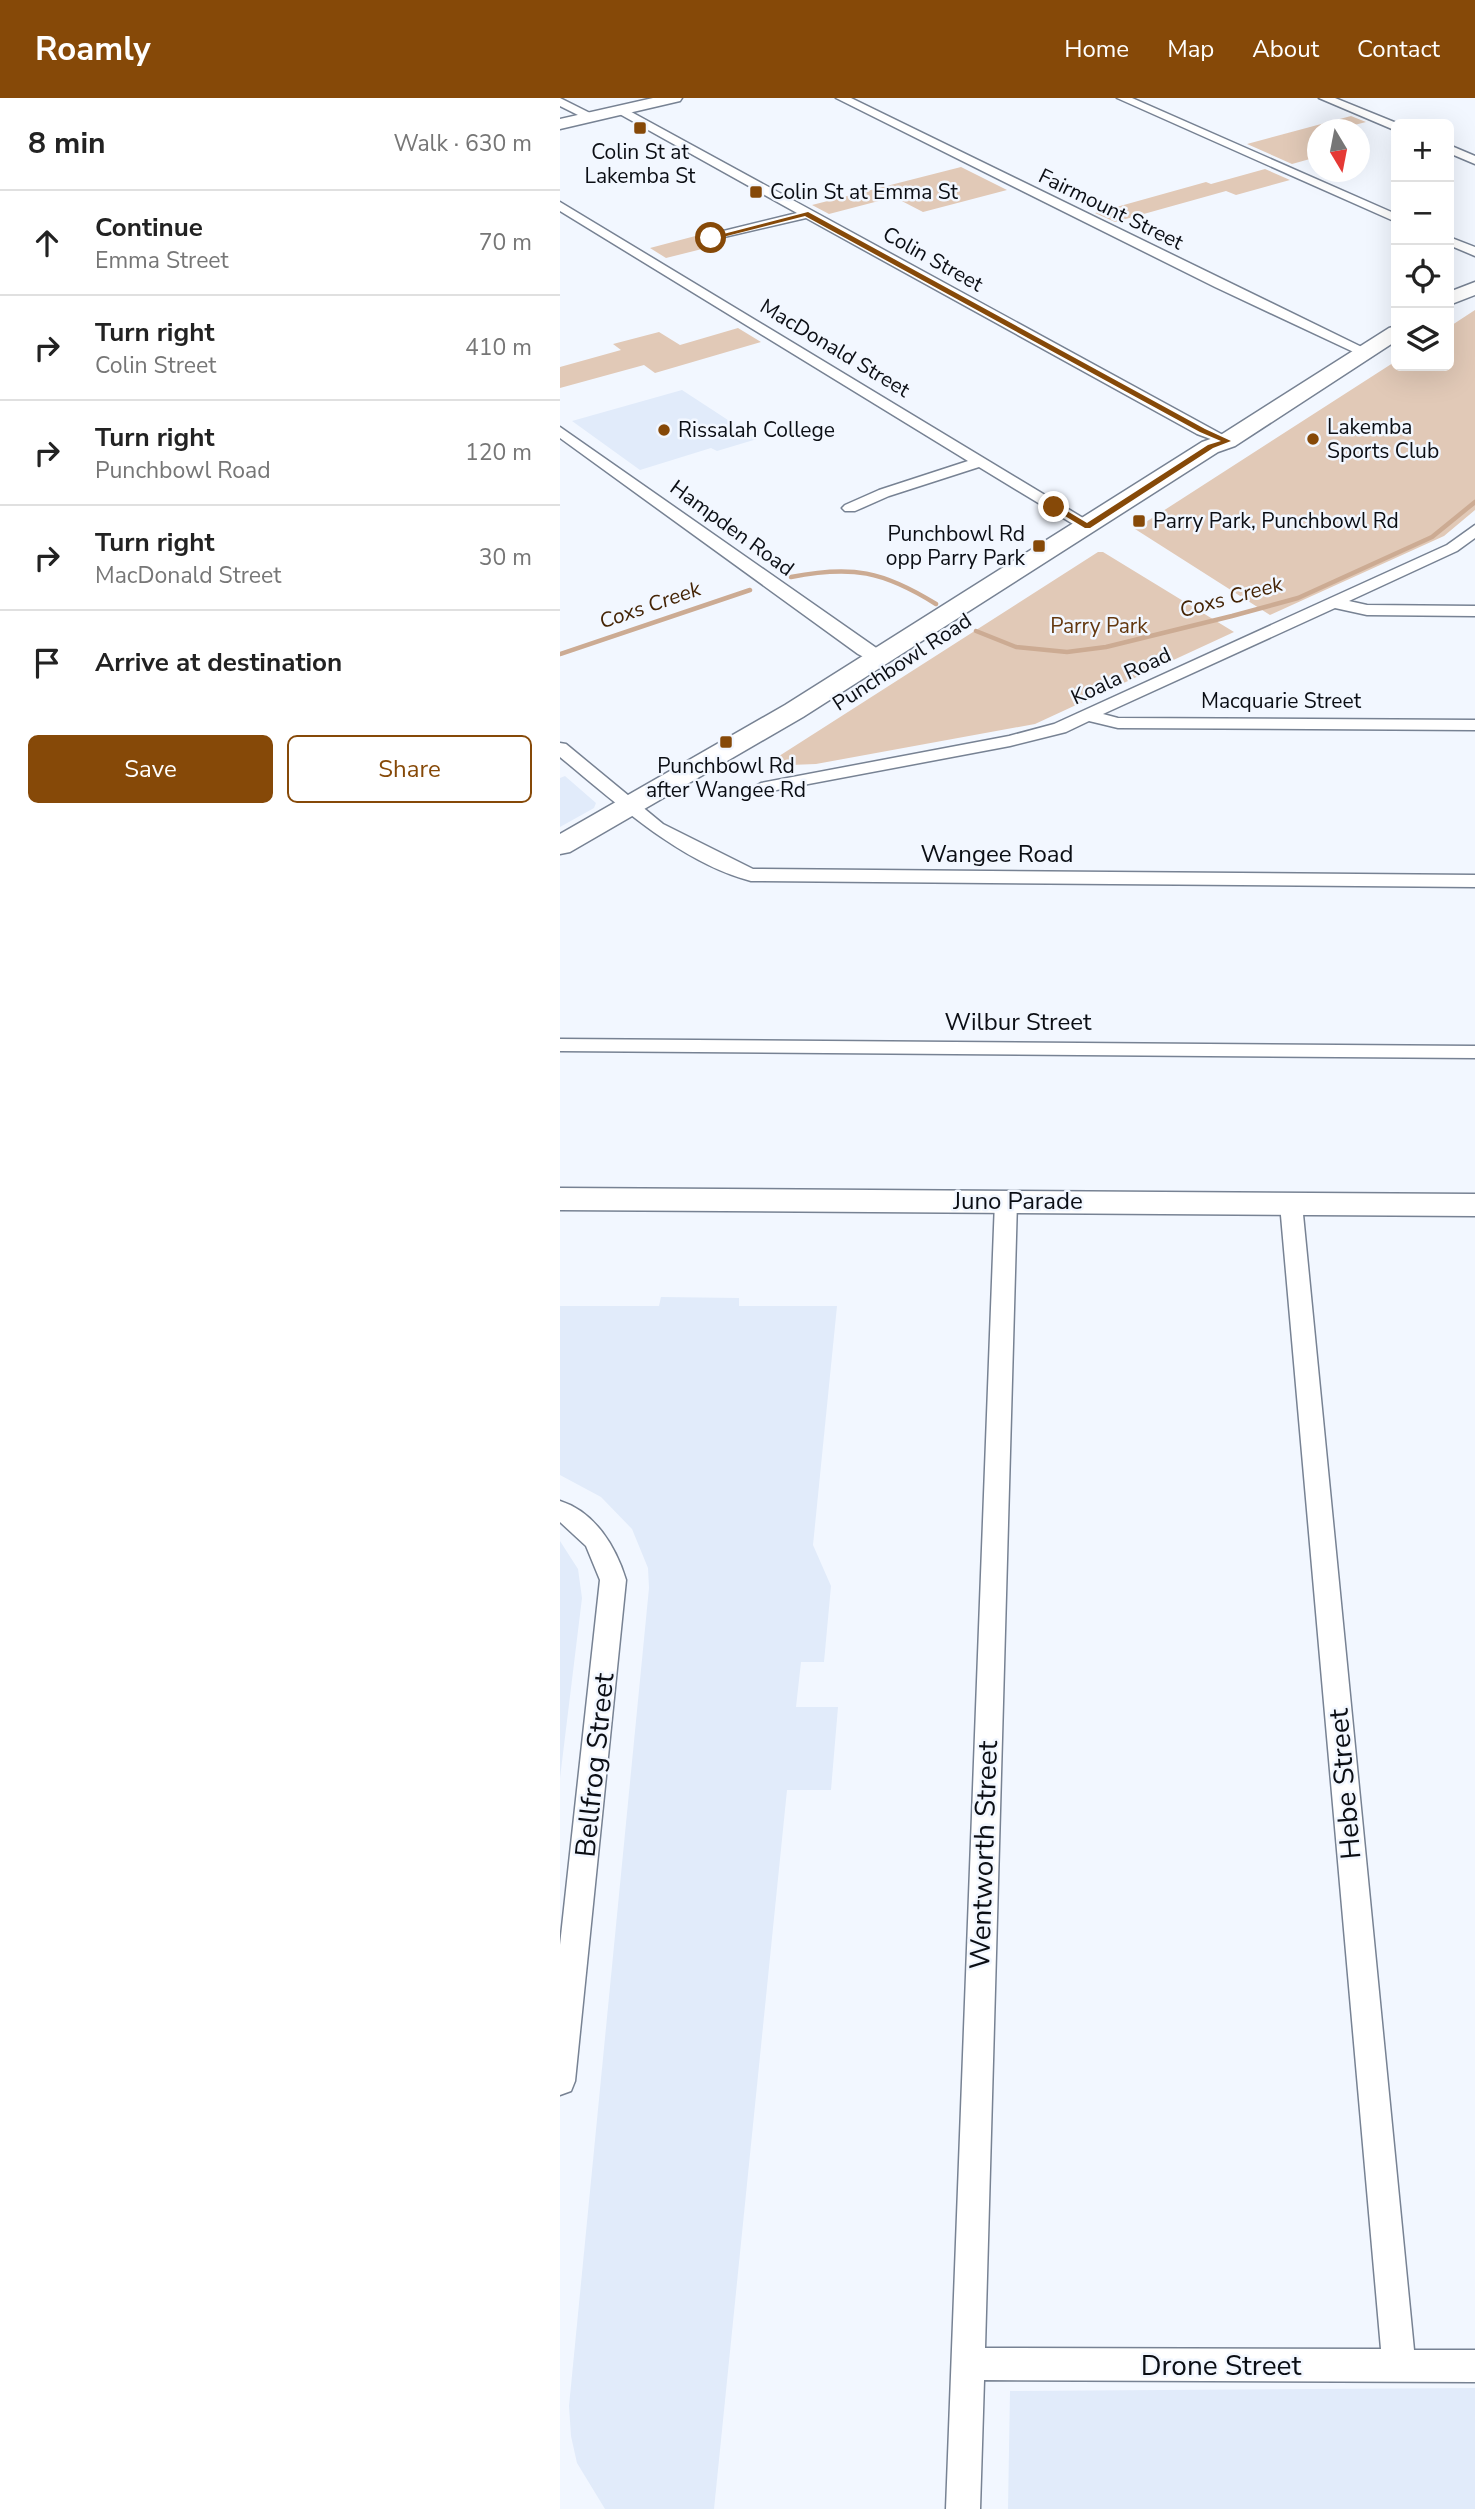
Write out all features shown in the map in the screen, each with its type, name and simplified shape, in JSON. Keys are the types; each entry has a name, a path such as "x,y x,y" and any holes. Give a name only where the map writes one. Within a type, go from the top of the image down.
{"main road":[{"path":"560,124 674,98"},
{"path":"1460,294 1462,287 1475,279"},
{"name":"Punchbowl Road","path":"560,866 739,745 1088,527 1210,447 1227,441 1391,335"},
{"name":"Punchbowl Road","path":"560,846 637,814 775,743 1205,469 1228,453 1227,441"},
{"name":"Juno Parade","path":"560,1199 1475,1205"}],"street":[{"name":"Fairmount Street","path":"842,98 1364,352"},
{"path":"1123,98 1391,216"},
{"path":"1325,98 1391,125"},
{"path":"560,101 590,117"},
{"name":"Colin Street","path":"620,110 1202,431 1227,441"},
{"path":"1454,151 1475,160"},
{"name":"MacDonald Street","path":"560,206 1088,527"},
{"path":"711,238 806,214"},
{"path":"1454,243 1475,252"},
{"name":"Hampden Road","path":"560,431 879,658"},
{"path":"850,508 884,493 979,462"},
{"name":"Koala Road","path":"761,788 1010,741 1060,728 1452,548 1475,530"},
{"path":"1332,603 1367,610 1475,611"},
{"name":"Macquarie Street","path":"1088,716 1118,723 1475,725"},
{"name":"Wangee Road","path":"560,748 637,814 730,867 751,875 1475,881"},
{"name":"Wilbur Street","path":"560,1045 1475,1052"},
{"name":"Wentworth Street","path":"963,2509 1006,1201"},
{"name":"Hebe Street","path":"1291,1203 1399,2365"},
{"name":"Bellfrog Street","path":"560,1510 596,1540 608,1559 612,1580 560,2081"},
{"name":"Drone Street","path":"968,2364 1475,2366"}],"shaded area":[{"name":"Rissalah College","path":"682,390 757,439 717,451 711,448 640,470 572,421"},
{"path":"565,776 596,803 594,808 560,827 560,778"},
{"path":"661,1297 739,1298 739,1306 837,1306 813,1545 831,1586 824,1662 801,1662 796,1707 838,1707 831,1790 787,1790 714,2509 605,2509 577,2463 571,2436 569,2406 649,1588 648,1568 632,1529 601,1497 560,1475 560,1306 659,1306"},
{"path":"560,1541 578,1569 582,1598 560,1778"},
{"path":"1475,2388 1475,2509 1008,2509 1010,2391"}],"green space":[{"path":"1307,128 1307,160 1292,164 1247,144"},
{"path":"961,167 1007,190 923,212 894,197 829,214 812,205"},
{"path":"1265,169 1290,180 1236,195 1226,191 1115,222 1095,213 1206,182 1211,184"},
{"path":"718,230 721,232 701,235 698,239 706,243 722,244 666,258 650,248"},
{"name":"Parry Park","path":"1475,310 1475,510 1444,536 1270,615 1135,529 1391,364 1391,371 1454,371 1454,324"},
{"path":"738,328 761,342 655,373 644,365 560,388 560,367 621,350 613,344 659,332 680,345"},
{"name":"Parry Park","path":"1098,552 1103,552 1234,632 1035,724 816,764 790,765 776,762 776,758"}],"waterway":[{"name":"Coxs Creek","path":"976,631 1016,647 1067,652 1106,647 1232,616 1298,598 1432,537 1475,502"},
{"name":"Coxs Creek","path":"791,577 832,572 866,574 900,584 936,604"},
{"name":"Coxs Creek","path":"560,654 750,590"}],"place":[{"name":"Colin St at Lakemba St","path":"640,128"},
{"name":"Colin St at Emma St","path":"756,192"},
{"name":"Rissalah College","path":"664,430"},
{"name":"Lakemba Sports Club","path":"1313,439"},
{"name":"Parry Park, Punchbowl Rd","path":"1139,521"},
{"name":"Punchbowl Rd opp Parry Park","path":"1039,546"},
{"name":"Punchbowl Rd after Wangee Rd","path":"726,742"}],"route":[{"path":"711,238 806,214 1202,431 1227,441 1210,447 1088,527 1054,507"}]}
